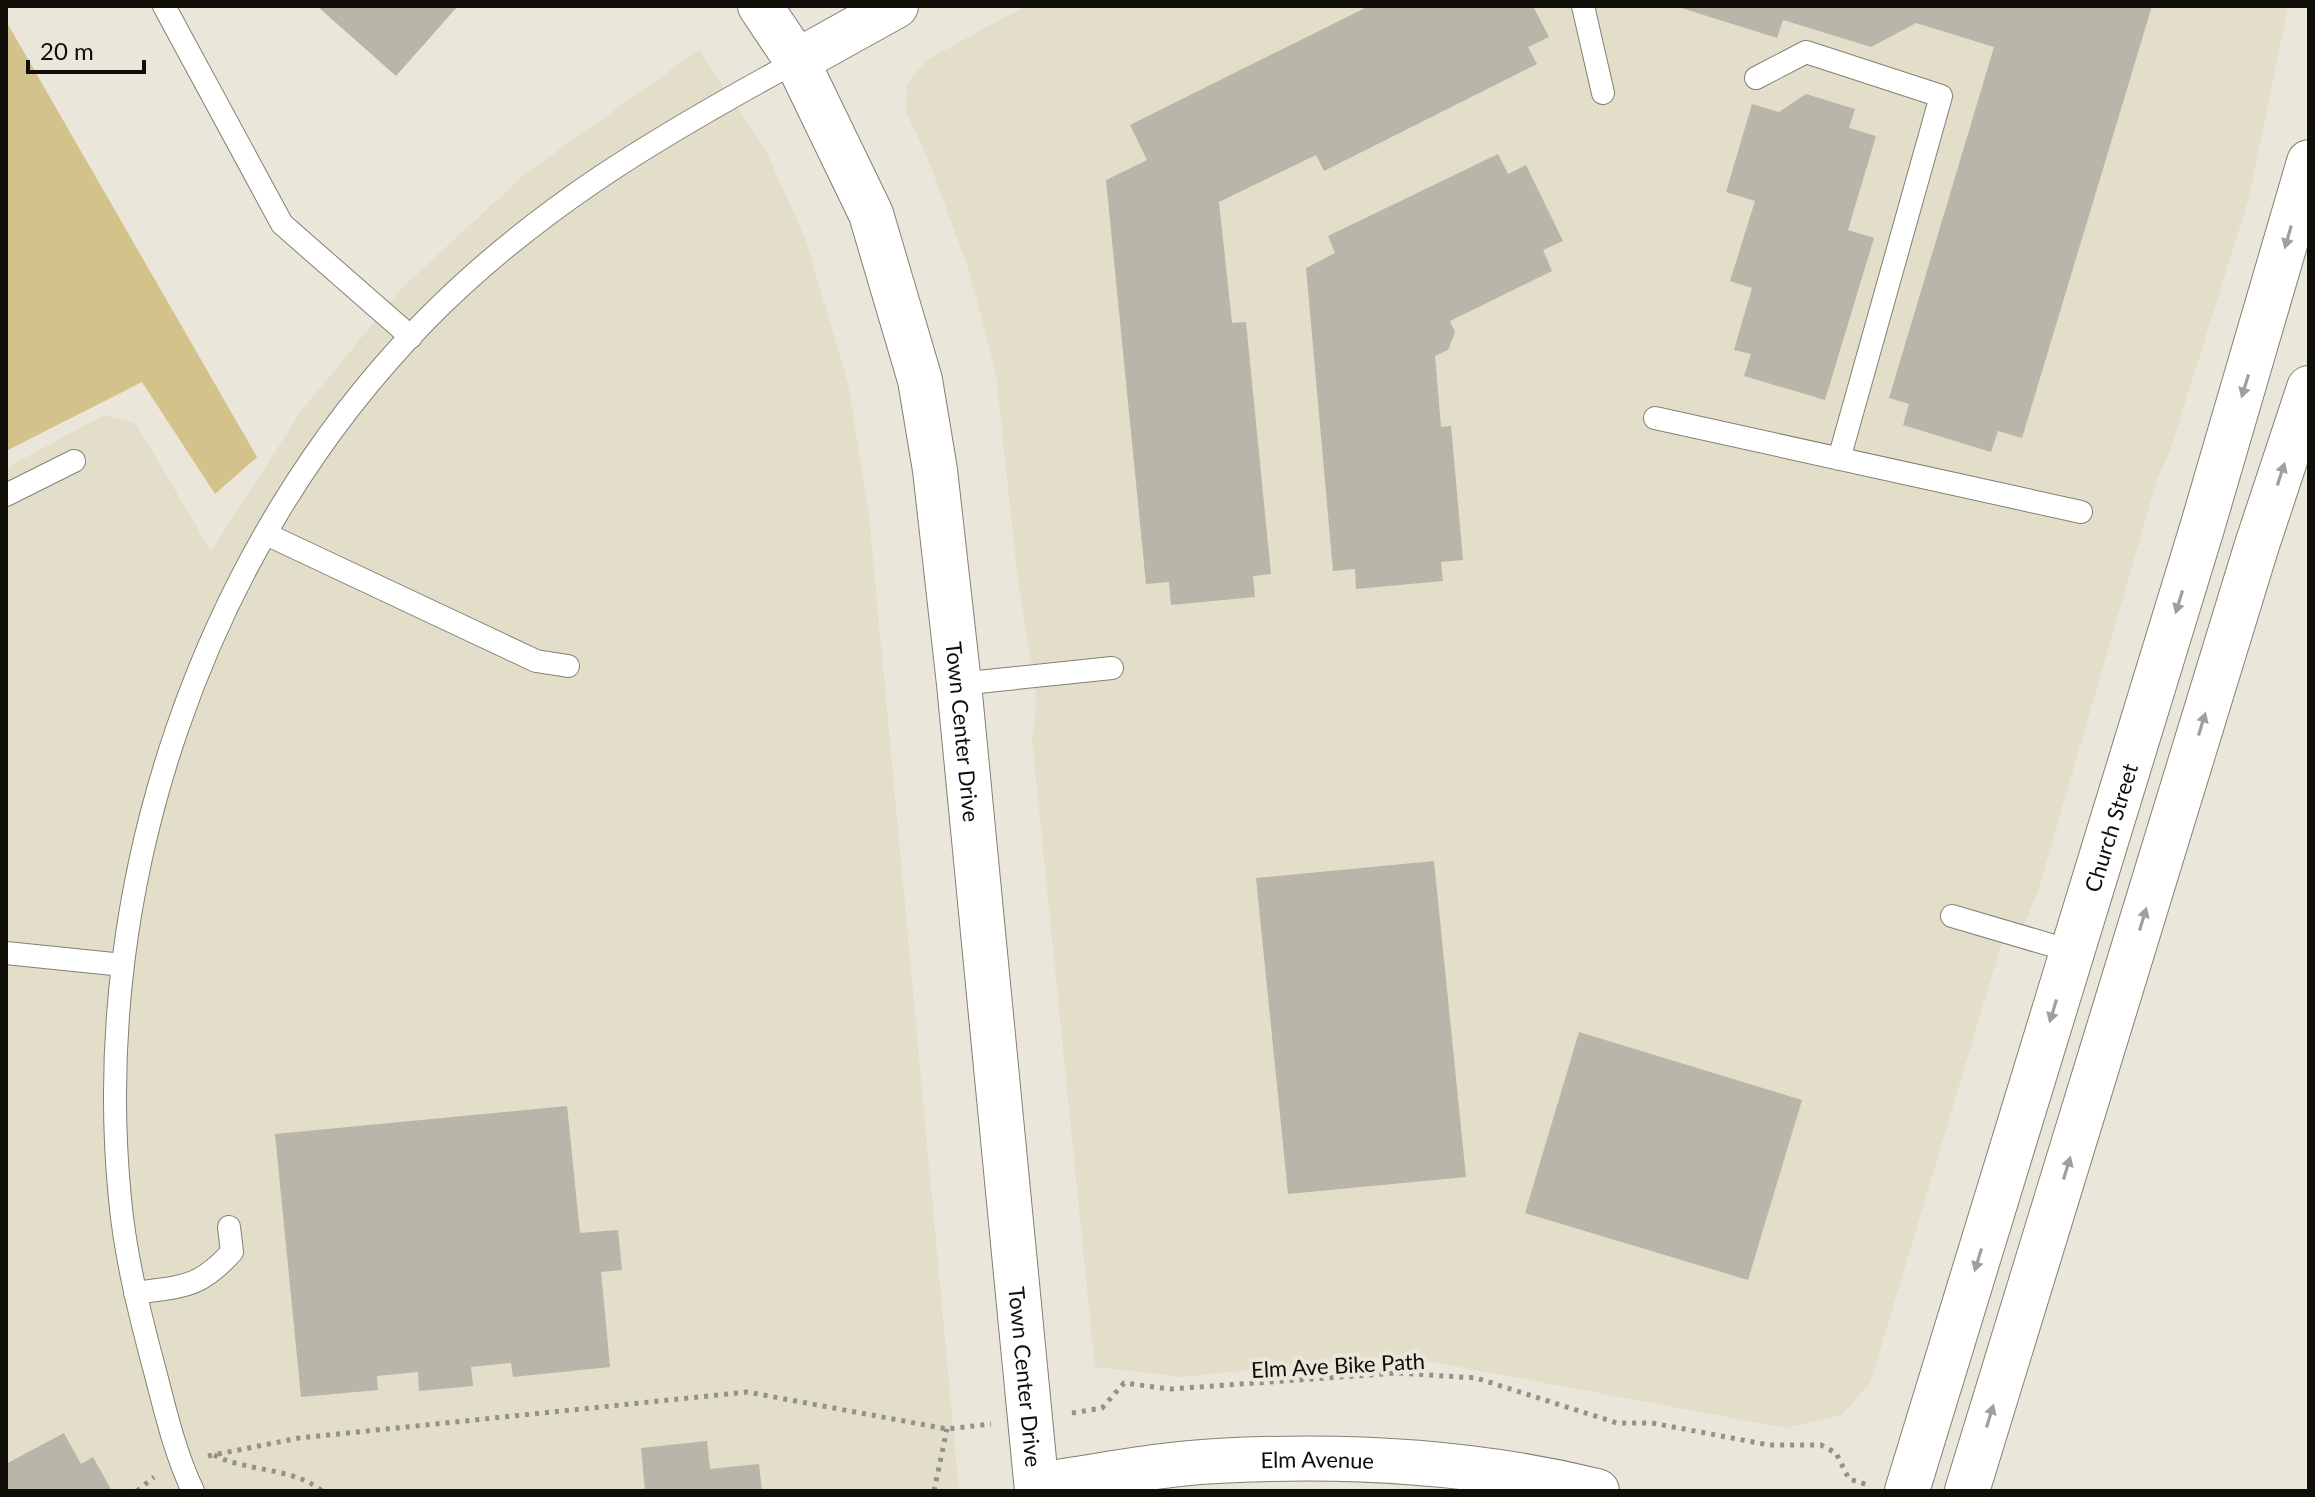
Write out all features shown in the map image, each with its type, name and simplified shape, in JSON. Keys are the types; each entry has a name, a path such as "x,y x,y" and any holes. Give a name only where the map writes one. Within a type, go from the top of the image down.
{"main road":[{"name":"Town Center Drive","path":"760,6 797,61 871,214 920,380 935,470 959,684 1037,1488"},
{"path":"797,61 896,6"},
{"name":"Church Street","path":"1907,1491 2219,470 2309,162"},
{"path":"1967,1491 2256,548 2309,388"},
{"name":"Elm Avenue","path":"1037,1488 1214,1461 1352,1458 1533,1475 1597,1491"}],"lane":[{"path":"164,6 282,224 411,337"},
{"path":"1583,6 1603,93"},
{"path":"1756,78 1806,52 1941,96 1839,459"},
{"path":"193,1491 178,1456 135,1293 120,1199 115,1087 123,965 139,868 163,772 192,688 229,605 266,534 337,425 411,337 496,254 574,191 662,135 797,61"},
{"path":"1655,418 2081,512"},
{"path":"6,495 74,461"},
{"path":"266,534 536,661 568,666"},
{"path":"959,684 1112,668"},
{"path":"1952,916 2071,951"},
{"path":"6,953 123,965"},
{"path":"135,1293 193,1285 216,1269 232,1252 229,1227"}],"path":[{"name":"Elm Ave Bike Path","path":"1102,1408 1124,1383 1170,1389 1398,1373 1476,1378 1617,1423 1652,1423 1769,1445 1821,1445 1836,1453 1849,1479"},
{"path":"322,1491 285,1474 231,1464 212,1454 299,1438 747,1392 947,1429 956,1428"},
{"path":"934,1491 947,1429"},
{"path":"137,1491 152,1477"}],"shaded area":[{"path":"1026,6 2288,6 2249,198 2170,451 2157,480 2039,888 2016,944 2002,942 1870,1384 1841,1415 1785,1428 1396,1355 1182,1377 1095,1367 1032,739 1037,703 1017,572 996,374 969,271 928,159 906,112 907,84 928,59"},
{"path":"6,21 257,457 215,494 142,382 6,451"},
{"path":"699,50 767,153 805,238 848,383 869,515 959,1491 6,1491 6,468 104,415 136,424 211,551 302,410 402,288 525,174"}],"building":[{"path":"317,6 458,6 396,76"},
{"path":"1369,6 1533,6 1549,37 1528,47 1537,64 1324,171 1316,155 1219,202 1232,323 1246,322 1271,574 1253,576 1255,597 1171,605 1169,582 1146,584 1106,180 1147,160 1130,125"},
{"path":"1675,6 2152,6 2022,438 1998,431 1991,452 1903,425 1909,404 1889,398 1994,47 1916,23 1871,47 1783,20 1777,38"},
{"path":"1806,94 1855,109 1849,128 1876,136 1848,230 1874,238 1825,400 1744,376 1751,354 1734,350 1752,288 1730,281 1755,201 1726,192 1752,104 1779,112"},
{"path":"1498,154 1508,174 1526,165 1563,241 1543,250 1552,271 1450,321 1455,332 1448,350 1435,356 1441,427 1451,426 1463,560 1441,562 1443,581 1356,589 1355,569 1333,571 1306,268 1335,253 1328,236"},
{"path":"1434,861 1466,1177 1288,1194 1256,878"},
{"path":"1579,1032 1802,1100 1748,1280 1525,1213"},
{"path":"567,1106 580,1233 618,1230 622,1270 601,1272 610,1367 513,1377 511,1363 471,1367 473,1386 419,1391 418,1372 377,1376 378,1390 301,1397 275,1134"},
{"path":"64,1433 81,1464 93,1457 112,1491 6,1491 6,1464"},
{"path":"707,1441 710,1469 759,1464 762,1491 645,1491 641,1448"}]}
